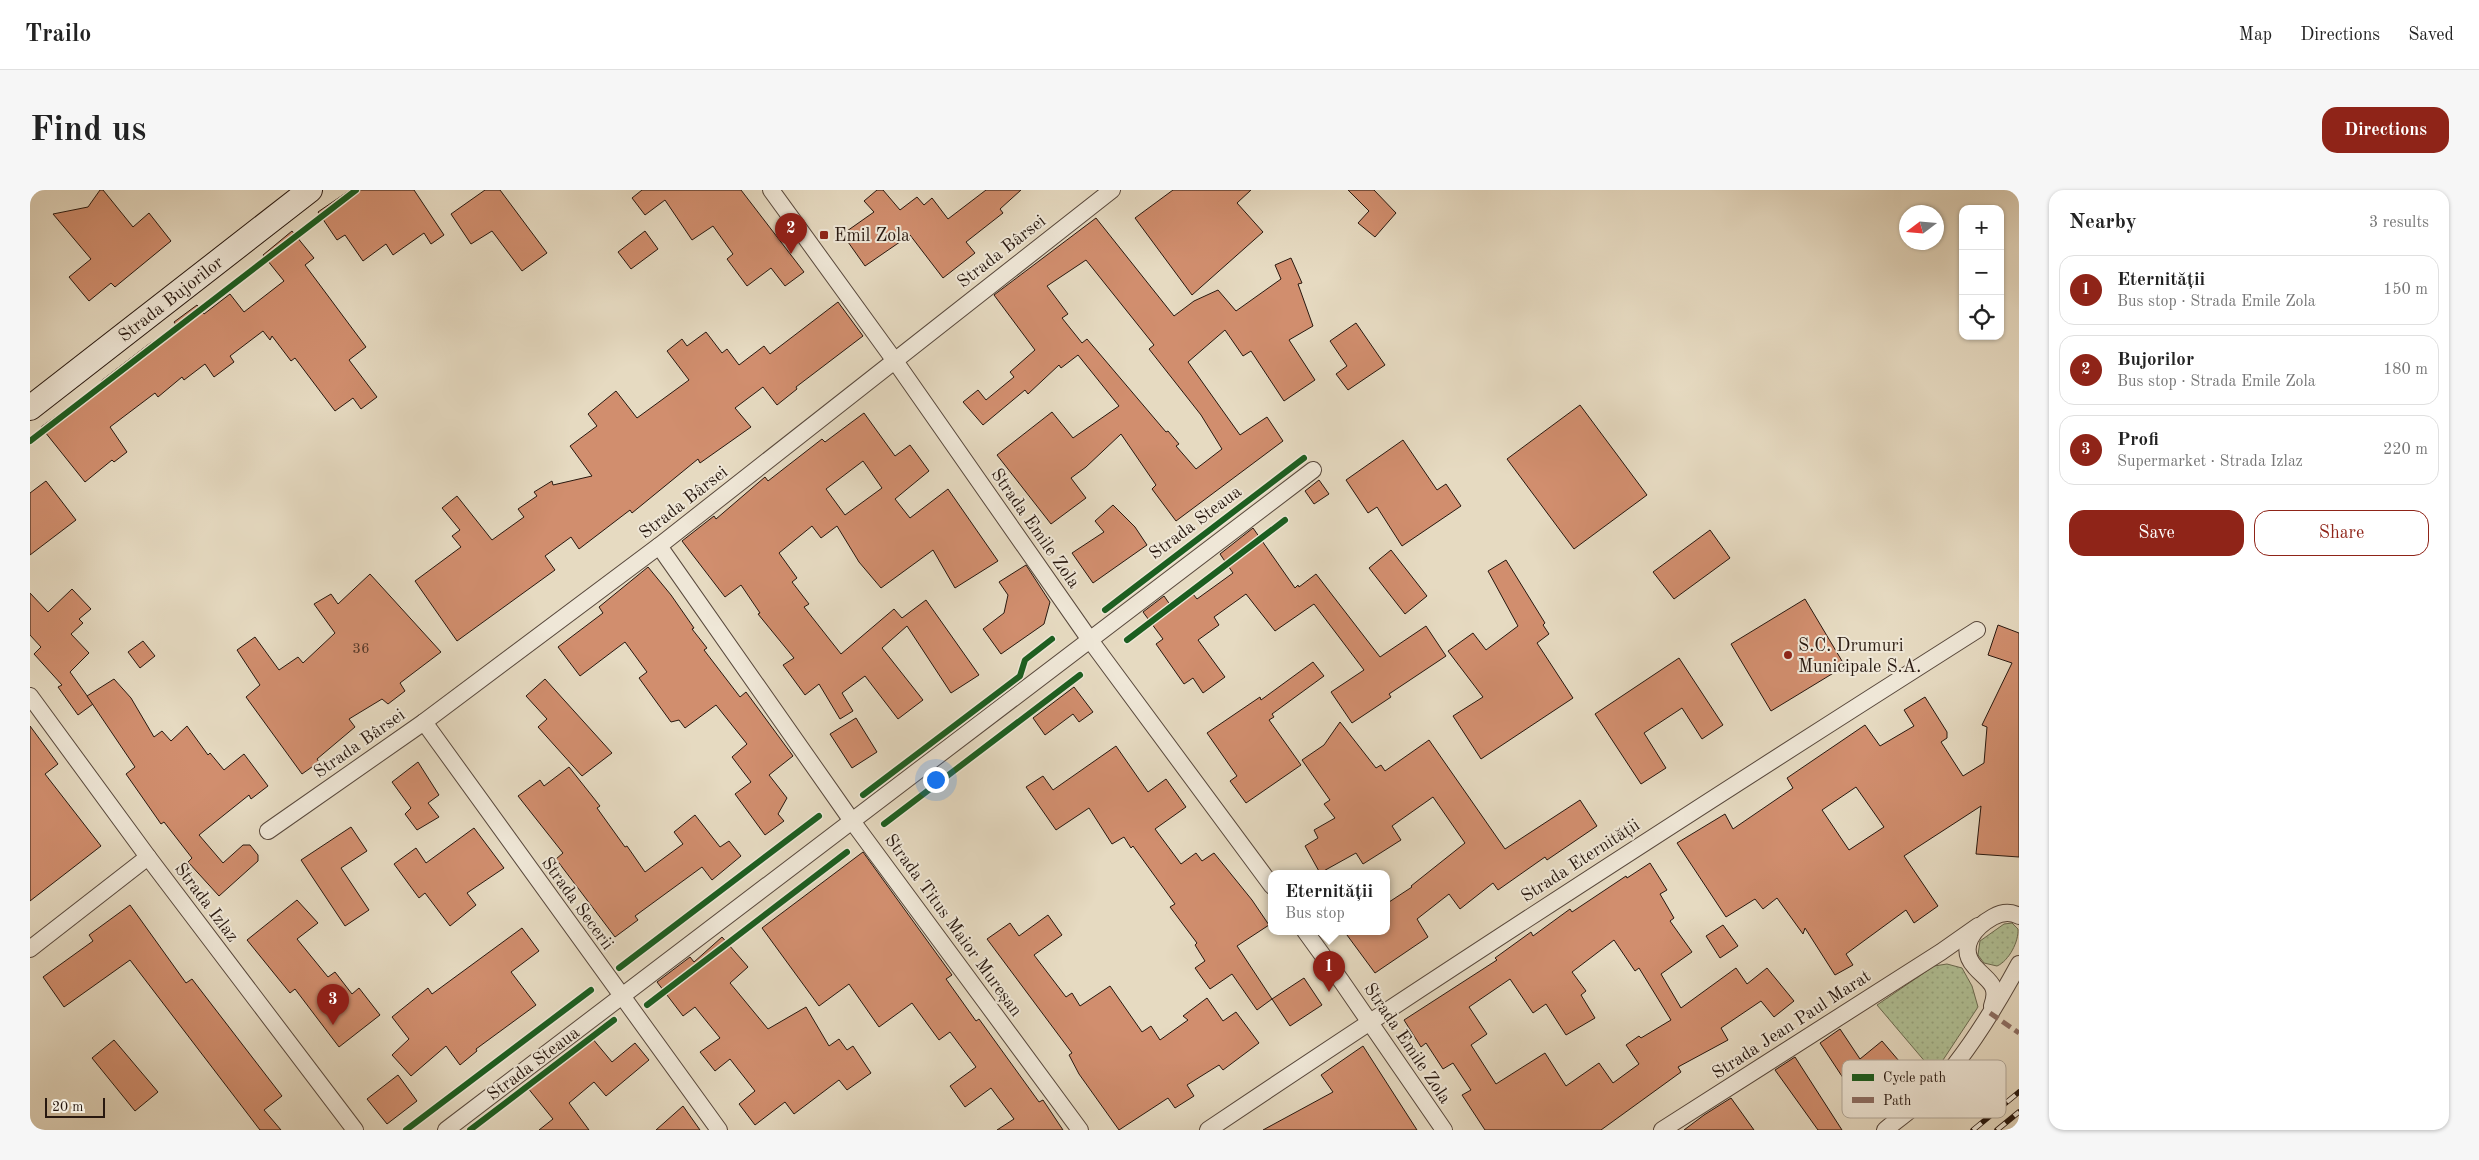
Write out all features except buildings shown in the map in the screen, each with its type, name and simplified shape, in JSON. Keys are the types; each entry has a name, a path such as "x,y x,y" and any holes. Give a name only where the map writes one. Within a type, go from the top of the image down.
{"main road":[{"name":"Strada Bujorilor","path":"30,408 310,190"}],"street":[{"name":"Strada Emile Zola","path":"771,190 895,361 1090,640 1268,881"},
{"name":"Strada Bârsei","path":"268,831 424,722 659,546 1112,190"},
{"name":"Strada Steaua","path":"446,1130 1313,470"},
{"name":"Strada Titus Maior Mureșan","path":"659,546 852,821 1080,1130"},
{"name":"Strada Eternității","path":"1208,1130 1368,1022 1649,839 1977,630"},
{"name":"Strada Izlaz","path":"30,696 148,857 355,1130"},
{"name":"Strada Secerii","path":"424,722 719,1130"},
{"path":"30,949 148,857"},
{"name":"Strada Jean Paul Marat","path":"1662,1130 1941,952 1978,926 2002,913 2013,913 2019,916"},
{"path":"1977,968 1968,946 1972,933 1978,926"},
{"name":"Strada Emile Zola","path":"1307,935 1342,982 1444,1130"},
{"path":"1941,952 1955,950 1990,981 1995,994 1990,1013"},
{"path":"1977,968 2002,976 2019,965"},
{"path":"1956,1060 1990,1013 2019,965"},
{"path":"1884,1130 1899,1118"}],"green space":[{"path":"2012,923 2018,929 2018,934 2015,945 2009,955 1997,966 1984,963 1978,955 1980,941 2004,924"},
{"path":"1947,964 1962,968 1972,986 1978,1007 1943,1060 1924,1060 1877,1005 1934,966"}],"railway":[{"path":"2006,1103 2019,1092"},
{"path":"1997,1130 2019,1112"},
{"path":"1973,1130 1988,1118"}],"marked path":[{"path":"1990,1013 2019,1033"}],"cycle path":[{"path":"30,441 356,190"},
{"path":"1105,610 1304,458"},
{"path":"1127,640 1285,520"},
{"path":"863,795 1020,676 1025,660 1052,639"},
{"path":"884,824 1080,675"},
{"path":"619,968 819,816"},
{"path":"647,1005 847,852"},
{"path":"406,1130 591,990"},
{"path":"470,1130 614,1020"}],"place":[{"name":"Emil Zola","path":"824,235"},
{"name":"Bujorilor","path":"791,254"},
{"name":"S.C. Drumuri Municipale S.A.","path":"1788,655"},
{"name":"Eternității","path":"1329,992"},
{"name":"Profi","path":"333,1025"}]}
